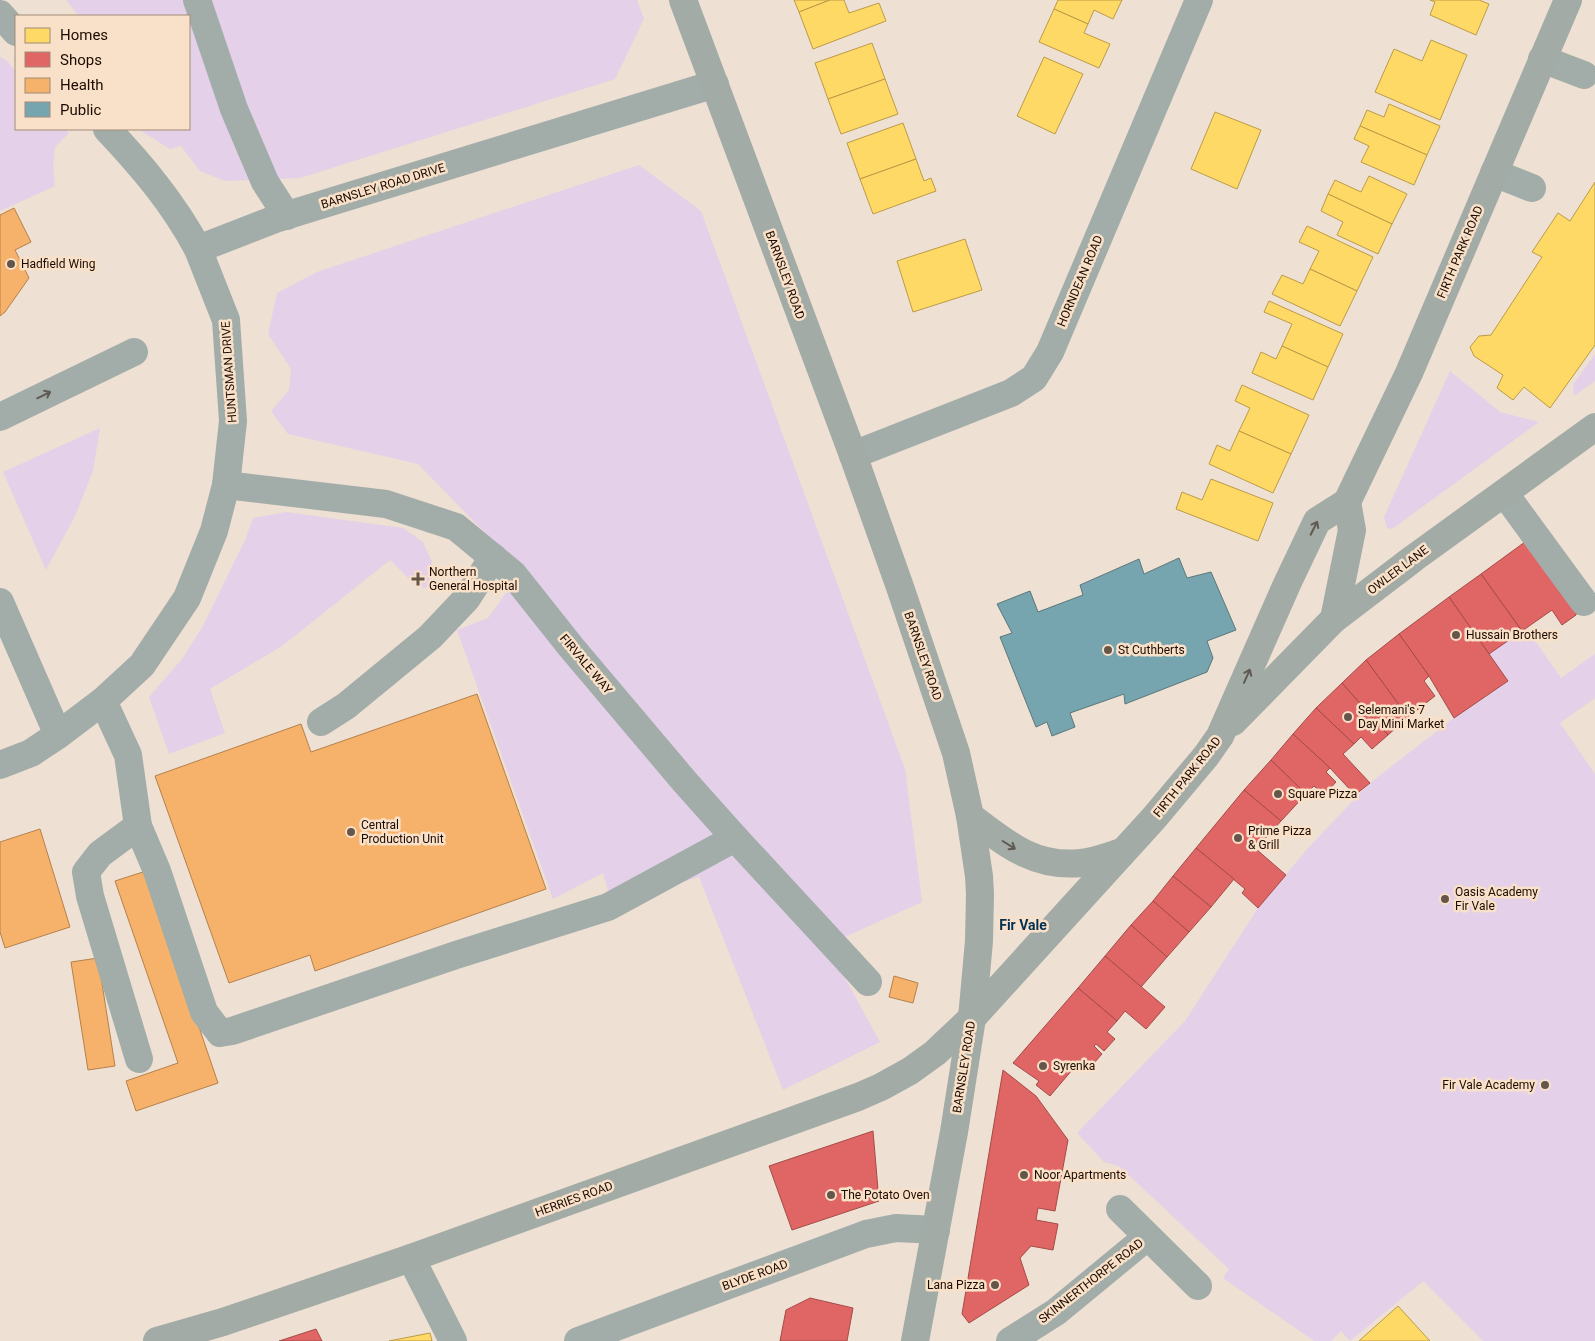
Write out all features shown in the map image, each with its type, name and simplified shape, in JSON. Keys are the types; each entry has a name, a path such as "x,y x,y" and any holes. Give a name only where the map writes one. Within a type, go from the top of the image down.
{"main road":[{"name":"BARNSLEY ROAD","path":"683,0 853,455 956,753 970,816 980,894 979,941 972,1018 954,1132 915,1341"},
{"name":"FIRTH PARK ROAD","path":"972,1018 1195,770 1220,736 1317,521 1347,502 1409,374 1568,0"},
{"name":"OWLER LANE","path":"1220,736 1334,619 1400,568 1595,427"},
{"path":"1334,619 1352,530 1347,502"},
{"path":"970,816 1006,844 1028,856 1042,860 1061,864 1082,863 1122,852"},
{"name":"HERRIES ROAD","path":"157,1341 223,1322 411,1258 880,1087 910,1071 935,1053 972,1018"}],"street":[{"path":"197,0 234,109 265,182 287,216"},
{"name":"HORNDEAN ROAD","path":"853,455 1011,393 1034,378 1050,352 1199,0"},
{"path":"0,14 15,31"},
{"path":"1542,59 1584,75"},
{"name":"BARNSLEY ROAD DRIVE","path":"198,249 287,216 715,84"},
{"path":"108,130 156,184 183,221 198,249"},
{"path":"1494,173 1532,188"},
{"name":"HUNTSMAN DRIVE","path":"0,765 31,753 58,735 103,701 142,665 187,598 214,531 226,485 233,421 226,320 198,249"},
{"path":"0,416 134,352"},
{"name":"FIRVALE WAY","path":"226,485 386,504 456,527 513,574 571,647 685,782 734,838 868,982"},
{"path":"1504,494 1584,602"},
{"path":"322,722 346,706 430,637 468,598 493,557"},
{"path":"0,602 58,735"},
{"path":"103,701 128,755 138,826 157,871 204,1012 220,1033 241,1028 456,955 608,908 734,838"},
{"path":"138,826 100,854 86,872 90,896 139,1059"},
{"name":"SKINNERTHORPE ROAD","path":"1120,1209 1198,1286"},
{"name":"BLYDE ROAD","path":"578,1341 866,1234 896,1228 936,1230"},
{"name":"SKINNERTHORPE ROAD","path":"1010,1341 1056,1312 1147,1237"},
{"path":"411,1258 453,1341"}],"shaded area":[{"path":"66,0 637,0 644,19 615,79 300,178 225,181 200,171 181,146 170,149 140,130 190,130 190,15 78,15"},
{"path":"0,57 7,61 15,71 15,130 66,130 69,133 55,147 53,165 55,186 0,211"},
{"path":"639,165 701,211 905,769 922,902 827,945 880,1042 783,1090 699,877 612,904 603,873 553,899 457,630 488,618 522,571 418,464 288,434 271,411 289,390 291,369 268,334 277,293 317,272"},
{"path":"1595,354 1595,381 1574,396 1573,385"},
{"path":"1450,371 1500,412 1539,422 1392,529 1387,528 1384,517"},
{"path":"100,428 93,471 75,516 46,570 3,472"},
{"path":"286,512 403,528 423,542 432,562 432,588 417,587 390,560 282,646 210,689 225,733 169,754 149,697 182,659 203,626 245,540 253,518"},
{"path":"1526,628 1561,678 1595,654 1595,698 1560,723 1595,774 1595,1341 1483,1341 1423,1281 1350,1341 1341,1331 1331,1341 1314,1341 1223,1278 1229,1269 1119,1166 1104,1162 1077,1133 1185,1021 1258,908 1308,848 1370,783 1454,718 1508,681 1489,654"}],"building: Homes":[{"path":"794,0 830,0 799,12"},
{"path":"830,0 844,0 849,13 879,3 886,21 813,49 799,12"},
{"path":"1058,0 1122,0 1113,19 1094,10 1088,24 1054,9"},
{"path":"1430,0 1479,0 1489,4 1476,35 1430,15 1435,2"},
{"path":"1054,9 1088,24 1084,33 1110,44 1099,68 1039,42"},
{"path":"1431,40 1467,55 1440,120 1375,92 1394,49 1422,61"},
{"path":"872,43 885,79 828,99 815,63"},
{"path":"1044,57 1083,74 1055,134 1017,116"},
{"path":"885,79 898,114 841,134 828,99"},
{"path":"1389,104 1440,126 1427,155 1360,126 1367,110 1384,117"},
{"path":"1215,112 1261,130 1237,189 1191,169"},
{"path":"903,123 916,159 860,179 847,143"},
{"path":"1360,126 1427,155 1414,185 1361,162 1369,146 1354,139"},
{"path":"916,159 924,181 931,178 936,191 873,214 860,179"},
{"path":"1369,176 1407,194 1392,224 1328,194 1335,180 1361,192"},
{"path":"1595,182 1595,345 1550,408 1524,387 1513,400 1497,388 1503,375 1474,356 1470,347 1479,336 1491,335 1542,257 1532,252 1558,213 1570,221"},
{"path":"1328,194 1392,224 1378,254 1337,235 1343,222 1321,211"},
{"path":"1307,226 1373,257 1357,291 1310,269 1319,251 1299,242"},
{"path":"965,239 982,290 913,312 897,261"},
{"path":"1310,269 1357,291 1340,326 1272,294 1282,275 1303,284"},
{"path":"1269,301 1343,334 1328,367 1282,346 1292,324 1264,312"},
{"path":"1282,346 1328,367 1313,400 1252,373 1261,352 1276,359"},
{"path":"1242,385 1309,415 1291,454 1239,431 1250,408 1235,401"},
{"path":"1239,431 1291,454 1273,493 1209,464 1217,445 1230,451"},
{"path":"1211,479 1273,503 1258,541 1176,509 1182,492 1202,500"},
{"path":"1398,1306 1430,1341 1359,1341"},
{"path":"430,1333 432,1341 389,1341"}],"building: Shops":[{"path":"1529,539 1578,606 1576,615 1562,625 1552,610 1522,631 1481,574"},
{"path":"1481,574 1522,631 1489,654 1449,597"},
{"path":"1449,597 1508,681 1454,718 1429,676 1399,634"},
{"path":"1399,634 1429,676 1424,681 1435,696 1408,717 1366,660"},
{"path":"1366,660 1408,717 1388,735 1342,683"},
{"path":"1342,683 1388,735 1372,749 1361,737 1354,744 1316,708"},
{"path":"1316,708 1354,744 1343,754 1370,783 1355,795 1330,768 1293,734"},
{"path":"1293,734 1330,768 1326,772 1336,782 1324,795 1314,786 1306,794 1271,760"},
{"path":"1271,760 1306,794 1281,821 1244,790"},
{"path":"1244,790 1281,821 1256,849 1286,875 1258,908 1242,893 1245,889 1196,848"},
{"path":"1196,848 1234,879 1211,907 1173,876"},
{"path":"1173,876 1211,907 1189,932 1153,901"},
{"path":"1153,901 1189,932 1167,957 1131,925"},
{"path":"1131,925 1167,957 1141,987 1105,956"},
{"path":"1105,956 1165,1007 1146,1029 1125,1011 1117,1021 1078,988"},
{"path":"1078,988 1117,1021 1107,1032 1115,1039 1104,1051 1096,1044 1094,1046 1102,1054 1087,1071 1078,1063 1050,1096 1036,1085 1039,1081 1013,1063"},
{"name":"Noor Apartments","path":"1003,1070 1036,1096 1068,1140 1055,1211 1038,1208 1036,1220 1058,1224 1053,1250 1031,1246 1020,1258 1029,1285 969,1323 962,1314"},
{"path":"873,1131 879,1201 792,1230 769,1166"},
{"path":"810,1298 853,1308 847,1341 780,1341 786,1310"},
{"path":"316,1329 322,1341 279,1341"}],"building: Health":[{"name":"Hadfield Wing","path":"14,208 31,242 15,250 29,278 5,312 0,316 0,215"},
{"name":"Central Production Unit","path":"477,694 546,889 315,971 310,955 229,983 155,776 301,724 311,752"},
{"path":"40,829 70,927 5,948 0,932 0,842"},
{"path":"146,871 218,1083 136,1111 126,1081 178,1063 115,881"},
{"path":"98,958 115,1066 88,1070 71,962"},
{"path":"894,976 918,983 913,1003 889,997"}],"building: Public":[{"name":"St Cuthberts","path":"1179,558 1187,578 1211,572 1236,630 1207,641 1213,658 1207,672 1125,704 1124,694 1070,713 1075,727 1052,736 1047,722 1036,727 1000,637 1012,633 997,604 1030,591 1038,612 1083,595 1080,585 1139,559 1144,574"}],"place":[{"name":"Hadfield Wing","path":"11,264"},
{"name":"Northern General Hospital","path":"418,579"},
{"name":"Hussain Brothers","path":"1456,635"},
{"name":"St Cuthberts","path":"1108,650"},
{"name":"Selemani's 7 Day Mini Market","path":"1348,717"},
{"name":"Square Pizza","path":"1278,794"},
{"name":"Central Production Unit","path":"351,832"},
{"name":"Prime Pizza & Grill","path":"1238,838"},
{"name":"Oasis Academy Fir Vale","path":"1445,899"},
{"name":"Syrenka","path":"1043,1066"},
{"name":"Fir Vale Academy","path":"1545,1085"},
{"name":"Noor Apartments","path":"1024,1175"},
{"name":"The Potato Oven","path":"831,1195"},
{"name":"Lana Pizza","path":"995,1285"}],"district":[{"name":"Fir Vale","path":"1023,925"}]}
